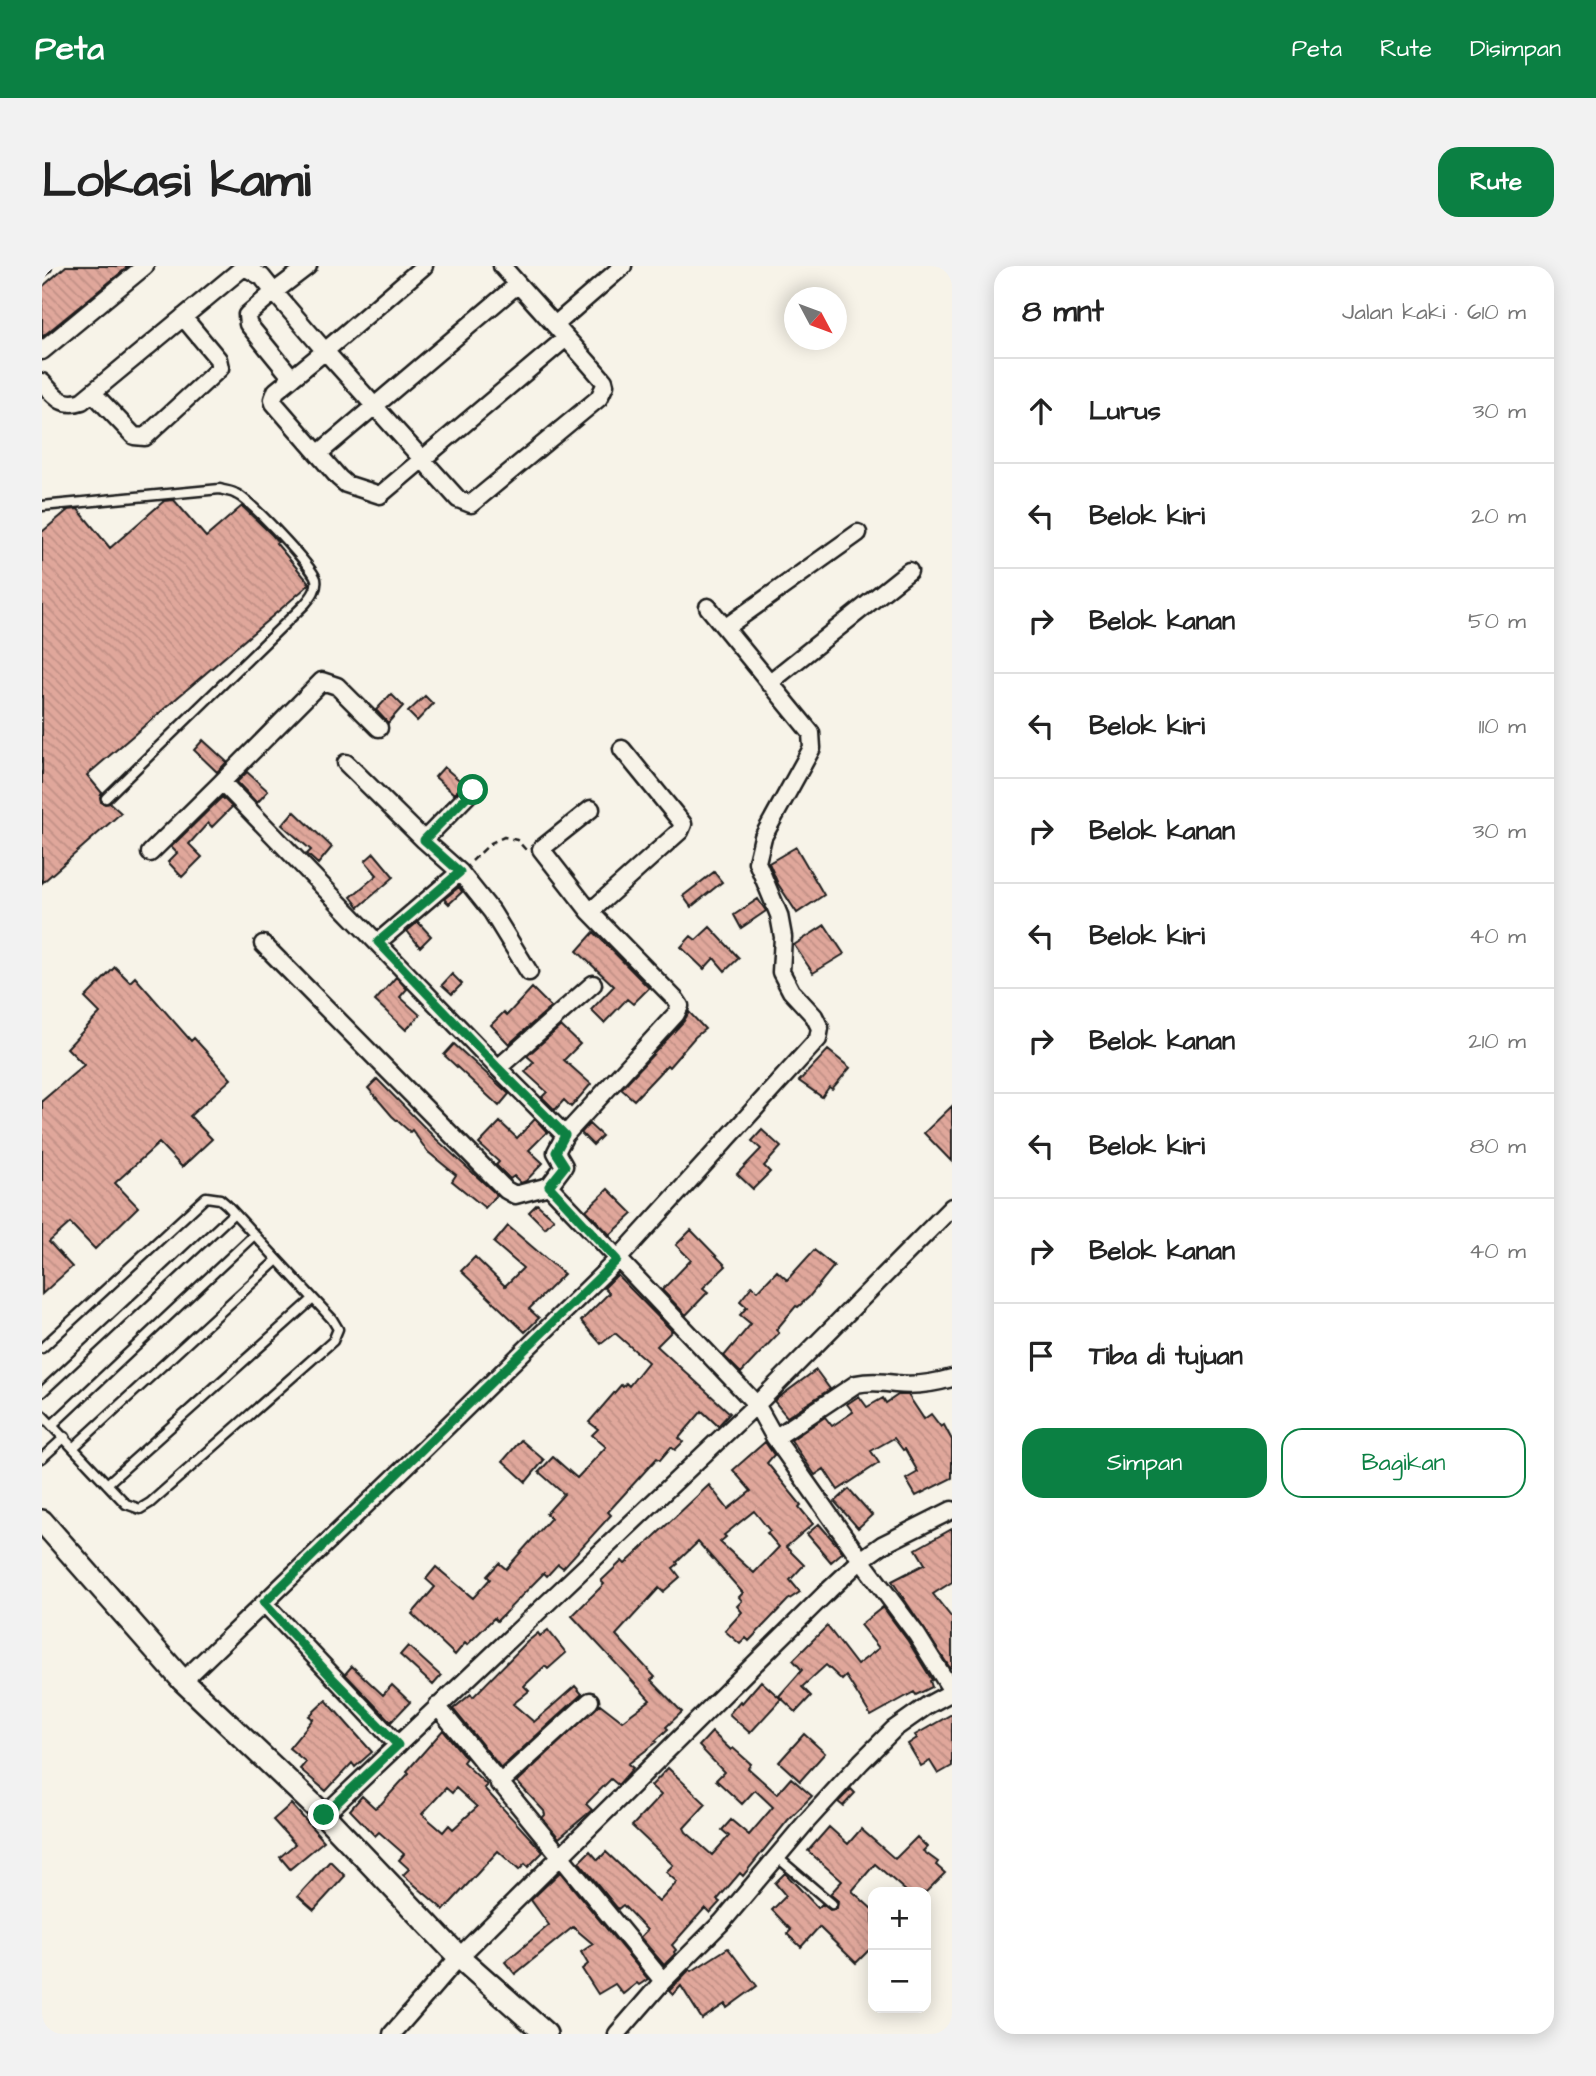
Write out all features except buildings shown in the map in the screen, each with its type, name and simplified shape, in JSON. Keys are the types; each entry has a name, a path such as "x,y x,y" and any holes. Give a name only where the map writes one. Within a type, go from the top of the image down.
{"main road":[{"path":"42,1521 183,1681 324,1815 459,1957 546,2034"}],"street":[{"path":"42,351 145,266"},
{"path":"42,382 59,401 68,404 82,401 244,266 261,272 274,292 423,461 458,499 471,504 598,398 605,389 604,381 502,266"},
{"path":"292,378 246,319 247,315 274,292 309,266"},
{"path":"424,266 276,391 273,399 346,484 380,495 566,338"},
{"path":"555,325 606,272 623,266"},
{"path":"318,454 518,284"},
{"path":"93,393 134,436 145,437 220,368 218,359 183,317"},
{"path":"726,627 858,533"},
{"path":"769,683 909,571"},
{"path":"183,1681 617,1260 818,1039 820,1028 814,1016 791,991 781,972 783,937 779,915 757,862 762,837 811,748 811,733 708,607"},
{"path":"150,853 322,681 337,686 379,728"},
{"path":"590,912 680,831 683,824 622,749"},
{"path":"346,762 460,872 492,912 528,972"},
{"path":"222,782 565,1135"},
{"path":"424,840 473,790"},
{"path":"262,944 506,1190 515,1195 549,1186 565,1166 556,1152 565,1135 676,1014 680,1006 590,912 541,849 591,809"},
{"path":"378,942 460,872"},
{"path":"498,1068 593,984"},
{"path":"549,1186 756,1404 775,1438 861,1560 918,1634 952,1691 894,1729 861,1762 722,1922 663,1981 617,2034"},
{"path":"324,1815 756,1404 952,1207"},
{"path":"775,1438 856,1384 868,1381 927,1383 952,1378"},
{"path":"392,2034 459,1957 861,1560 917,1526 952,1510"},
{"path":"264,1603 398,1745"},
{"path":"499,1784 590,1700"},
{"path":"437,1706 663,1981"}],"lane":[{"path":"42,506 220,489 236,493 258,512 300,557 317,583 316,589 305,604 106,798"},
{"path":"42,1348 206,1197 220,1199 332,1319 338,1329 333,1340 140,1509 126,1504 42,1415"},
{"path":"42,1392 234,1213"},
{"path":"51,1425 254,1235"},
{"path":"74,1447 277,1260"},
{"path":"107,1483 313,1299"},
{"path":"42,1458 65,1437"},
{"path":"777,1857 832,1904"}],"path":[{"path":"460,872 491,843 504,837 517,841 531,854 541,849"}],"route":[{"path":"324,1815 398,1745 264,1603 617,1260 549,1186 565,1166 556,1152 565,1135 378,942 460,872 424,840 473,790"}]}
